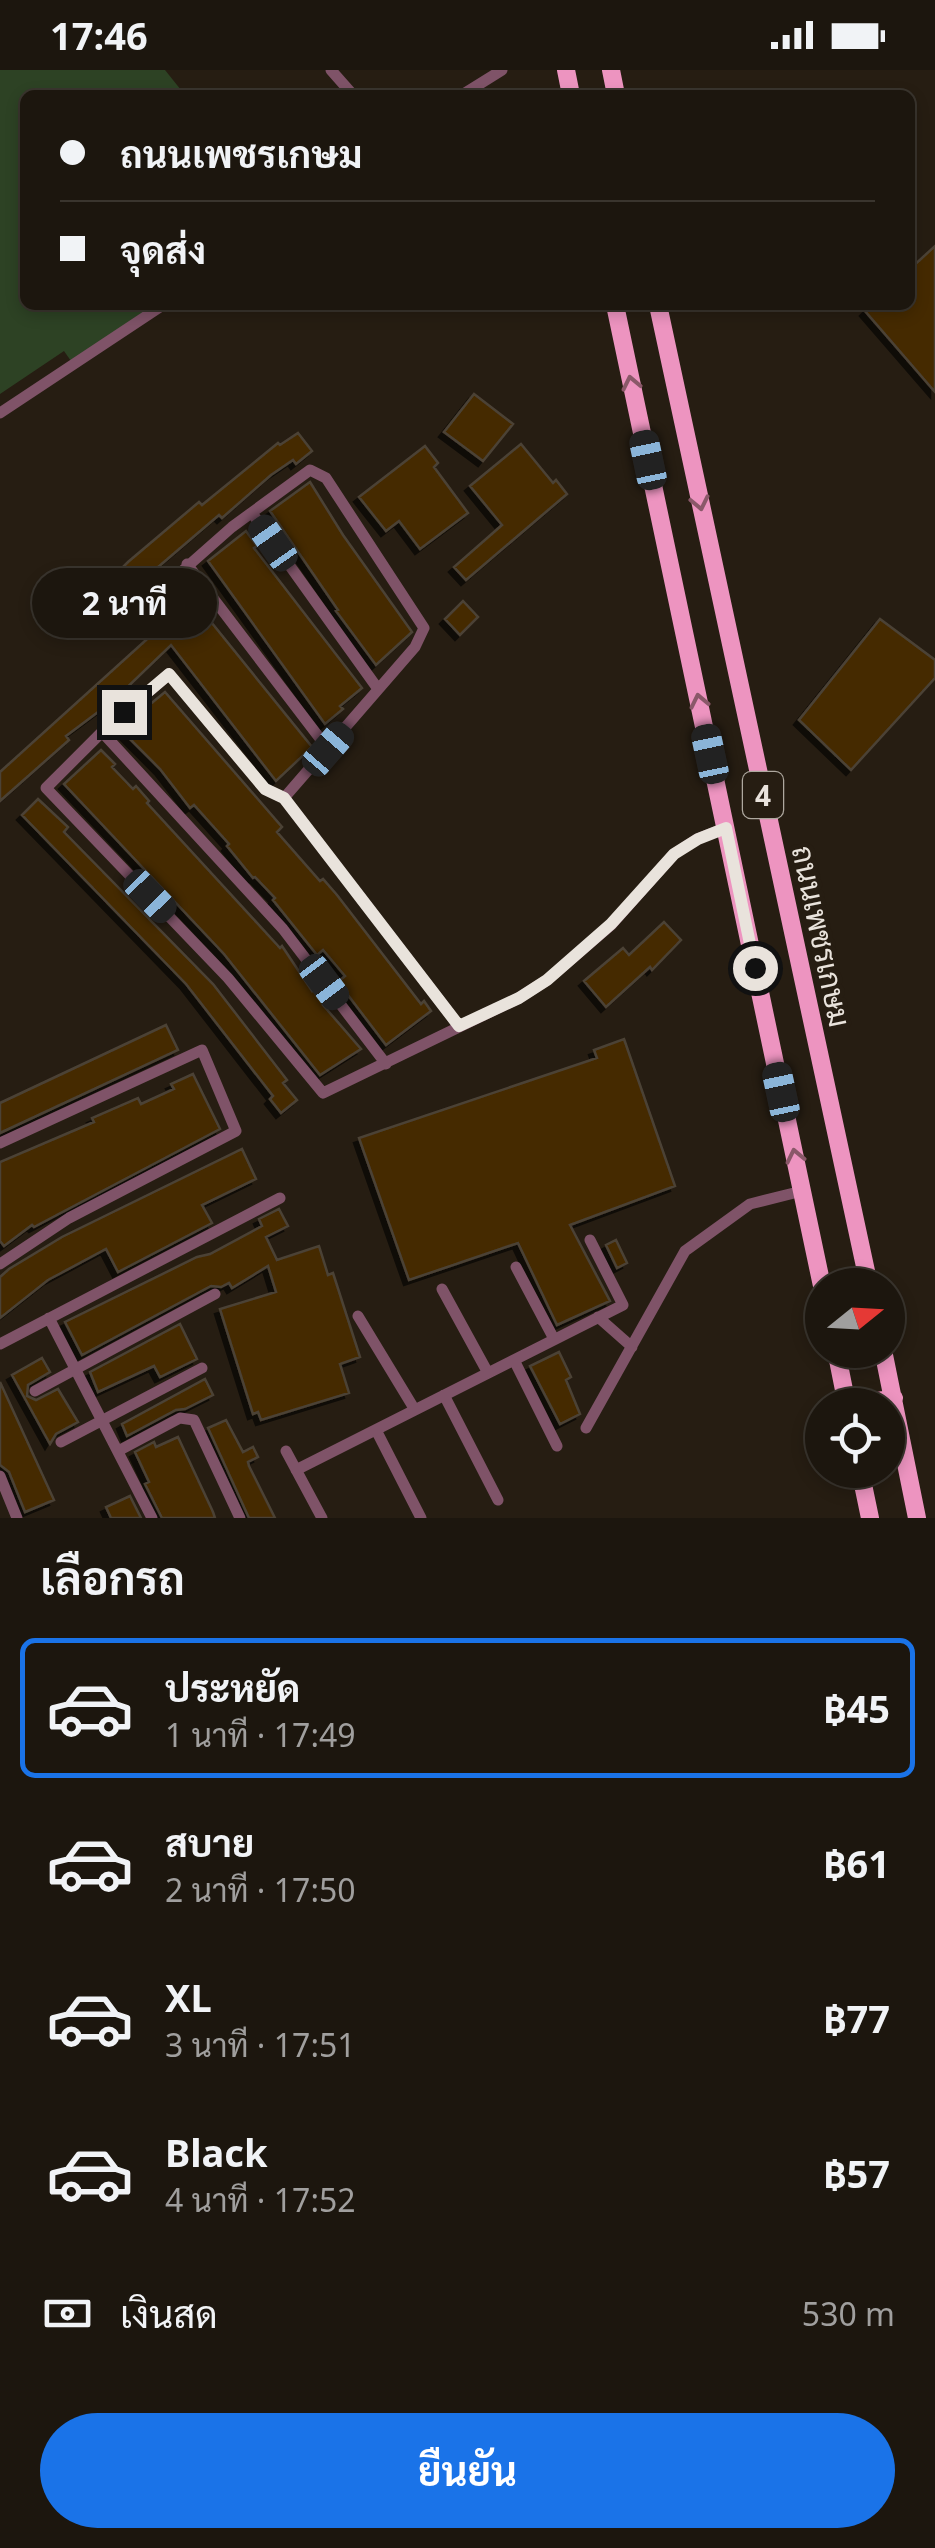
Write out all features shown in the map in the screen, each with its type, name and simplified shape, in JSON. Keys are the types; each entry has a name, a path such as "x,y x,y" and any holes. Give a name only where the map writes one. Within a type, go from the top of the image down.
{"highway":[{"name":"4","path":"616,310 818,1268"},
{"name":"ถนนเพชรเกษม","path":"659,310 865,1268"},
{"path":"905,1455 917,1518"},
{"path":"864,1488 870,1518"}],"street":[{"path":"330,70 348,90"},
{"path":"470,90 502,70"},
{"path":"0,413 155,310"},
{"path":"146,603 187,564 310,470 326,478 424,628 416,647 284,798"},
{"path":"252,513 378,689"},
{"path":"187,564 328,749"},
{"path":"459,1026 284,798 265,789 169,674 102,732 46,788 228,978 322,1093 519,998 547,980 611,924 674,854 726,828"},
{"path":"102,732 283,928 386,1064"},
{"path":"0,1143 202,1050 236,1131 70,1218 0,1264"},
{"path":"586,1428 685,1251 750,1204 802,1191"},
{"path":"0,1344 280,1198"},
{"path":"296,1470 622,1304 590,1240"},
{"path":"516,1267 554,1339"},
{"path":"442,1289 488,1373"},
{"path":"35,1391 216,1294"},
{"path":"358,1316 415,1410"},
{"path":"598,1317 632,1347"},
{"path":"50,1318 152,1518"},
{"path":"514,1360 557,1446"},
{"path":"61,1442 202,1368"},
{"path":"444,1395 498,1500"},
{"path":"120,1450 180,1418 194,1420 240,1518"},
{"path":"376,1430 421,1518"},
{"path":"286,1451 322,1518"},
{"path":"0,1476 17,1518"}],"green space":[{"path":"0,70 165,70 181,90 20,90 20,310 149,310 71,361 64,351 0,394"}],"building":[{"path":"935,246 935,392 865,311 915,310 915,264"},
{"path":"474,394 513,424 483,461 444,432"},
{"path":"298,433 312,451 296,464 293,460 271,475 123,597 109,581 199,502 202,505 278,443"},
{"path":"521,444 567,494 466,580 454,567 502,525 470,486"},
{"path":"425,446 438,463 434,467 468,513 420,549 399,521 386,531 359,497"},
{"path":"310,482 412,632 376,665 270,511"},
{"path":"246,531 257,546 254,548 362,688 325,724 208,561"},
{"path":"182,586 312,747 276,781 171,645 114,700 66,736 69,740 0,801 0,772 156,631 147,619"},
{"path":"463,601 478,617 460,635 445,619"},
{"path":"880,619 935,660 935,678 851,770 799,720"},
{"path":"165,692 282,827 277,832 337,895 421,1004 424,1001 431,1011 386,1045 338,982 345,976 323,950 317,955 229,844 194,805 190,808 160,769 120,729"},
{"path":"101,750 115,764 112,767 133,789 136,786 147,803 282,946 312,991 314,988 326,1003 323,1005 361,1049 320,1075 224,954 64,784"},
{"path":"38,799 68,827 64,832 213,984 287,1080 283,1083 297,1100 281,1113 270,1099 273,1096 186,984 22,815"},
{"path":"664,922 681,940 652,970 650,967 606,1007 584,981 623,948 629,955"},
{"path":"166,1025 178,1050 0,1133 0,1103"},
{"path":"624,1039 675,1186 570,1225 610,1301 557,1325 518,1243 409,1280 359,1138 597,1058 594,1050"},
{"path":"193,1074 220,1129 32,1225 4,1246 0,1241 0,1162 94,1122 92,1118 138,1098 141,1104 174,1089 171,1084"},
{"path":"242,1149 256,1179 202,1205 212,1223 118,1272 106,1249 48,1280 0,1318 0,1277 9,1269 62,1237"},
{"path":"279,1209 288,1226 266,1237 277,1260 319,1246 328,1275 333,1273 360,1357 340,1364 349,1393 261,1420 258,1412 253,1414 220,1309 276,1292 268,1266 232,1288 229,1283 211,1286 82,1355 65,1322 210,1254 262,1226 259,1219"},
{"path":"616,1240 627,1263 617,1268 606,1245"},
{"path":"180,1324 197,1359 160,1377 154,1366 98,1392 90,1372"},
{"path":"559,1352 571,1377 566,1380 580,1414 560,1424 530,1366"},
{"path":"42,1358 50,1372 28,1385 27,1396 36,1400 58,1389 78,1422 56,1434 50,1444 12,1375"},
{"path":"205,1379 213,1395 127,1436 122,1424"},
{"path":"0,1382 54,1500 25,1512 9,1472 0,1465"},
{"path":"226,1420 243,1452 253,1447 258,1457 248,1462 249,1466 275,1518 249,1518 208,1428"},
{"path":"178,1437 215,1518 162,1518 145,1484 149,1482 135,1452 154,1442 156,1447"},
{"path":"130,1496 141,1518 111,1518 106,1507"}],"route":[{"path":"124,712 169,674 265,789 284,798 459,1026 547,980 611,924 682,847 726,828 755,968"}]}
